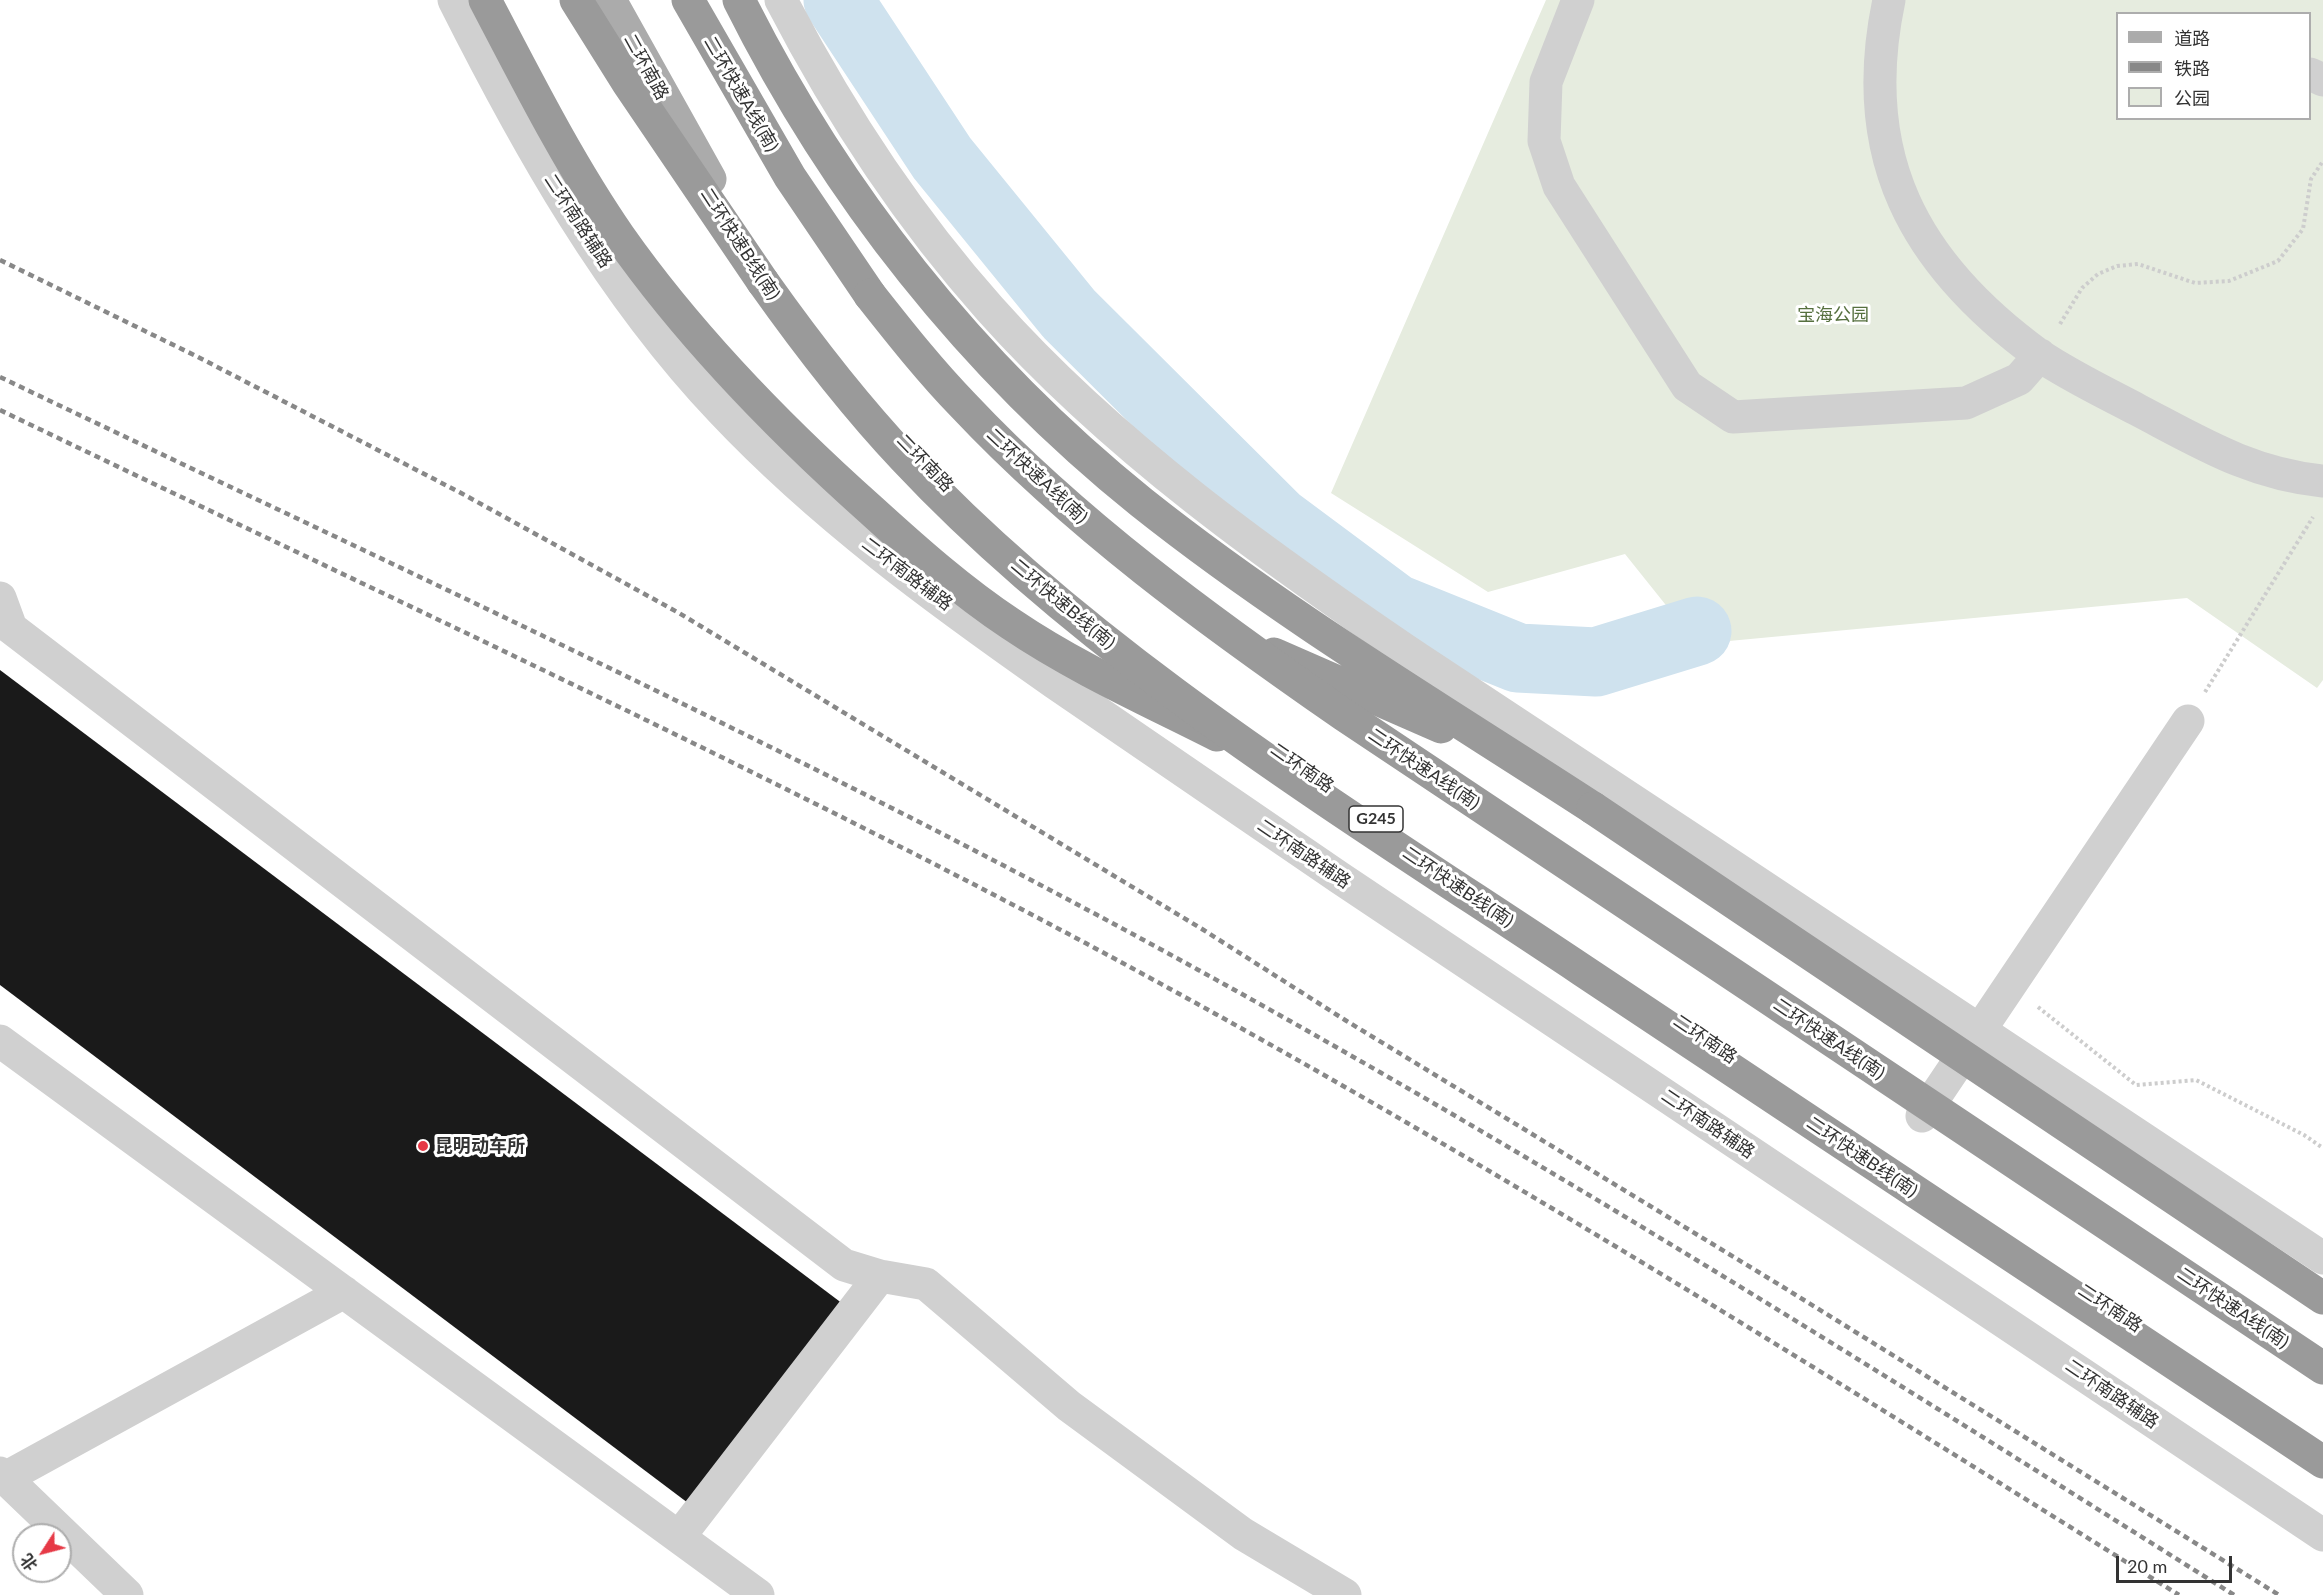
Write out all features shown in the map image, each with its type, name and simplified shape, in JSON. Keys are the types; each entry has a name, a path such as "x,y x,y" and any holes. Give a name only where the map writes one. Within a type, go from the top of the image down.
{"highway":[{"path":"485,0 572,158 619,235 648,274 717,356 797,441 880,519 985,606 1067,658 1298,778 1425,852"},
{"path":"576,0 628,83 763,282"},
{"name":"二环快速B线(南)","path":"598,0 683,154 763,282 806,342 906,460 1033,581 1110,644 1299,780 2323,1462"},
{"name":"二环快速A线(南)","path":"688,0 790,177 870,295 964,406 1020,462 1085,520 1159,581 1245,646 1344,715 2323,1368"},
{"path":"720,0 752,98 770,137 810,207 870,295"},
{"path":"739,0 807,123 883,235 978,349 1031,404 1140,501 1256,587 1593,808 2323,1298"},
{"path":"1159,581 1206,615 1259,647 1331,682 1496,753 1593,808"}],"main road":[{"name":"二环南路","path":"610,0 692,149 772,276 862,395 914,454 1040,573 1205,701 1425,852 2323,1450"},
{"path":"674,0 779,184 860,302 955,415 1068,523 1152,591 1337,725 2323,1382"}],"street":[{"name":"二环南路辅路","path":"454,0 547,172 603,262 660,340 720,410 760,450 856,535 936,598 1028,664 1249,816 2323,1534"},
{"path":"781,0 857,131 943,253 991,310 1102,420 1221,518 1381,634 1980,1028 2323,1258"},
{"path":"1578,0 1546,82 1544,141 1559,186 1687,386 1733,417 1966,403 2019,379 2040,355"},
{"path":"1889,0 1880,42 1878,92 1883,142 1901,192 1923,238 1956,283 2040,355 2236,462 2280,475 2320,496"},
{"path":"0,597 11,628 844,1265 880,1276 926,1284 1069,1406 1242,1534 1345,1595"},
{"path":"1922,1116 2188,721"},
{"path":"0,1041 758,1595"},
{"path":"679,1537 880,1276"},
{"path":"127,1595 3,1476 344,1293"}],"path":[{"path":"2040,355 2082,288 2098,274 2117,266 2138,264 2195,283 2229,281 2278,261 2303,229 2311,179 2323,161"},
{"path":"2188,721 2320,496"},
{"path":"2010,984 2136,1084 2196,1080 2304,1135 2323,1148"}],"green space":[{"name":"宝海公园","path":"1546,0 2323,0 2323,680 2317,688 2187,598 1697,644 1625,554 1488,592 1331,493"}],"building":[{"name":"昆明动车所","path":"0,670 847,1307 696,1509 0,985"}],"waterway":[{"path":"838,0 942,158 1069,314 1277,521 1394,608 1518,658 1596,662 1697,631"}],"railway":[{"path":"0,260 196,356 461,493 679,613 1202,929 1345,1020 1783,1287 2279,1595"},
{"path":"0,377 750,737 1046,888 1193,967 1326,1041 1588,1194 2234,1595"},
{"path":"0,410 523,660 784,788 1042,920 1187,998 1331,1079 1616,1247 2179,1595"}],"place":[{"name":"昆明动车所","path":"423,1146"}]}
